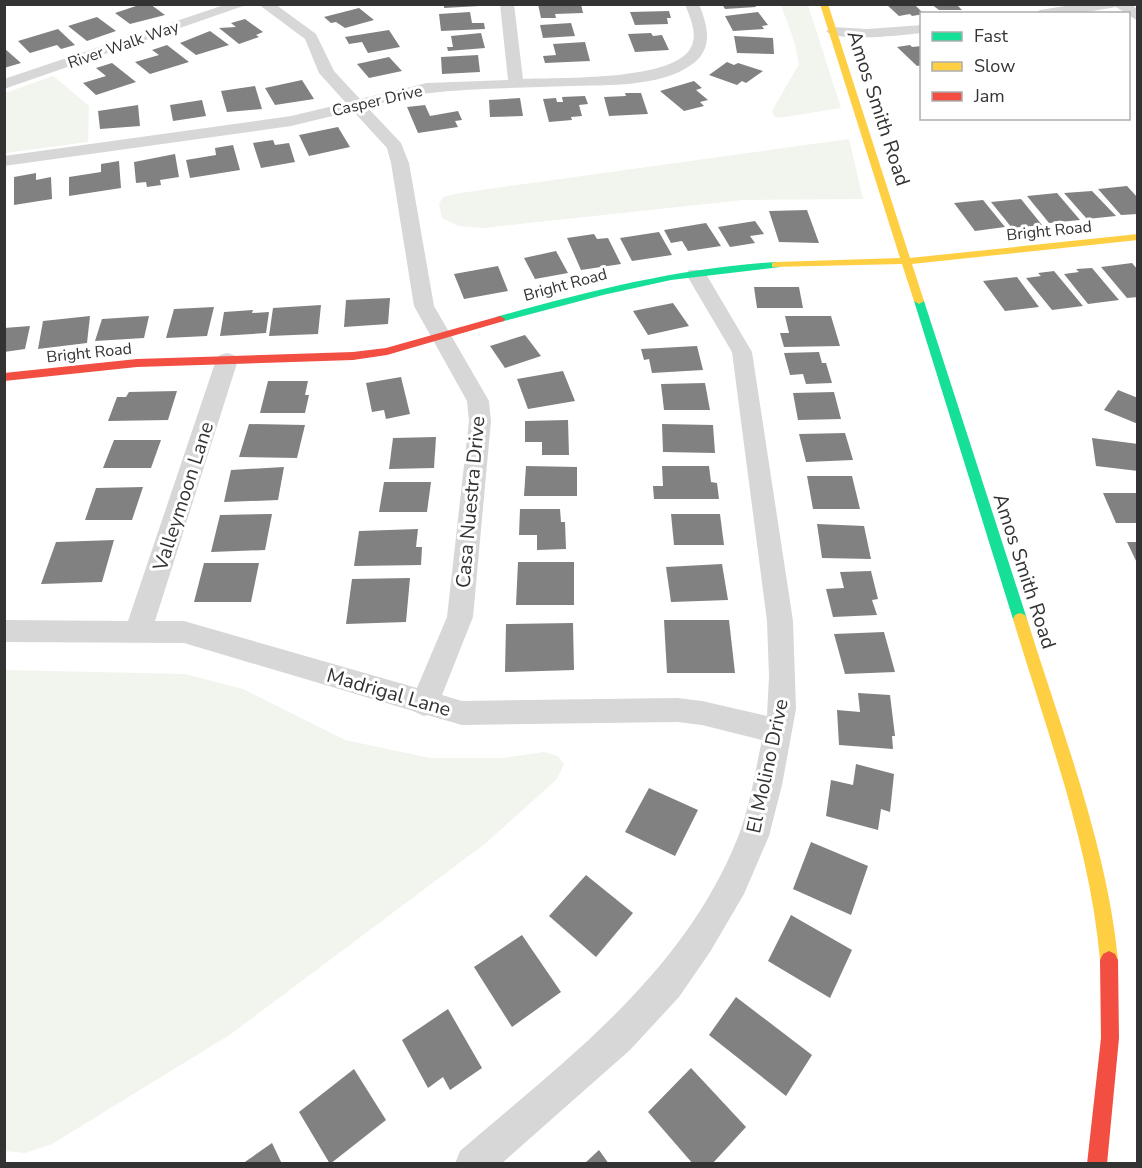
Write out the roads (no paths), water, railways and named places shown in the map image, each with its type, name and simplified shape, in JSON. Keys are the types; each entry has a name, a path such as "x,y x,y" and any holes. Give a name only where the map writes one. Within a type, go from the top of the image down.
{"street":[{"name":"River Walk Way","path":"4,84 242,4"},
{"name":"Casa Nuestra Drive","path":"265,4 311,37 322,66 395,147 400,163 424,306 478,401 480,421 460,617 424,704"},
{"path":"507,4 516,84"},
{"name":"Casper Drive","path":"4,161 291,121 427,88 625,79 653,75 676,68 690,59 700,48 701,30 692,4"},
{"name":"Amos Smith Road","path":"824,4 977,488 1031,650 1087,838 1105,916 1110,973 1110,1038 1097,1164"},
{"path":"1055,12 1113,4"},
{"path":"1122,4 1137,16"},
{"path":"833,31 867,33 920,29"},
{"name":"Bright Road","path":"4,377 137,363 353,356 387,351 616,287 696,274 749,266 907,261 1137,237"},
{"name":"El Molino Drive","path":"473,1164 618,1038 667,985 699,941 733,884 754,836 767,785 782,709 780,621 742,352 696,274"},
{"name":"Valleymoon Lane","path":"138,632 227,360"},
{"name":"Madrigal Lane","path":"4,631 184,632 424,704 462,713 677,710 702,713 777,731"}]}
